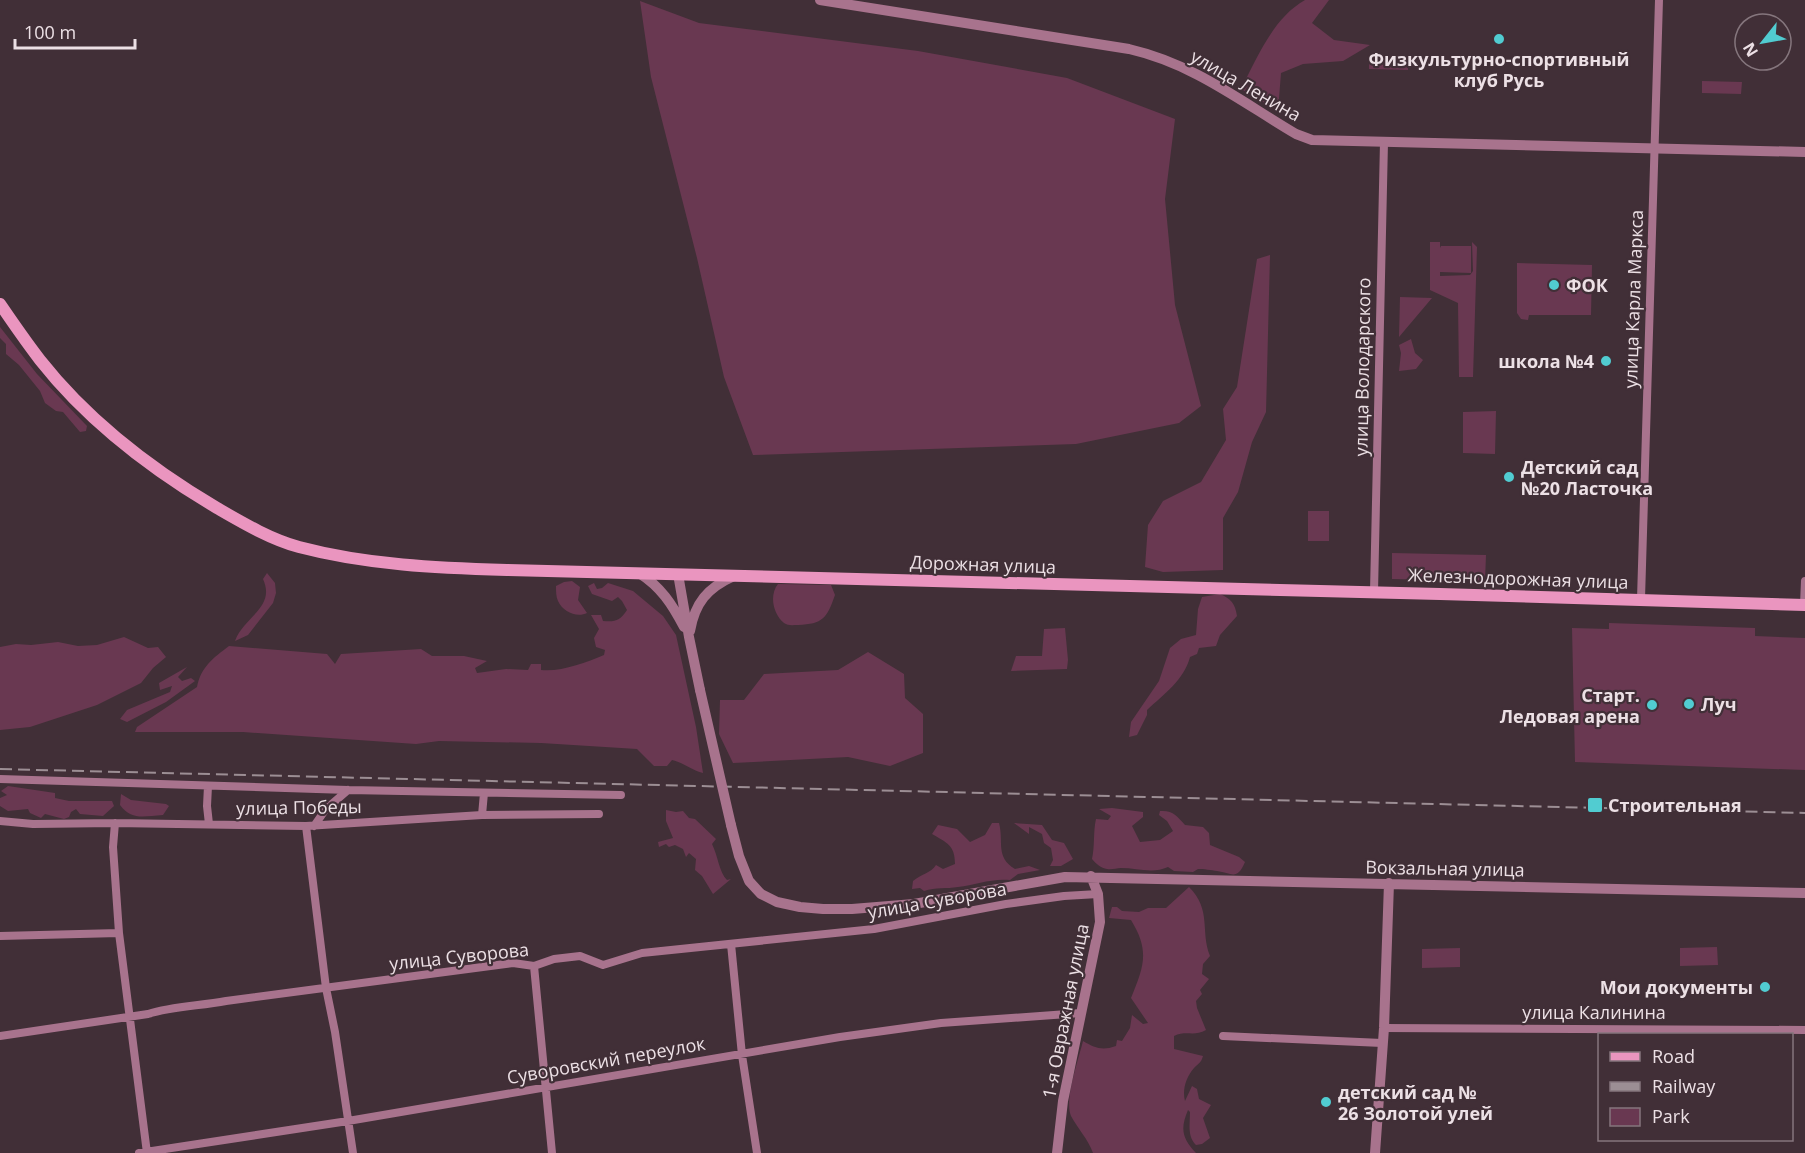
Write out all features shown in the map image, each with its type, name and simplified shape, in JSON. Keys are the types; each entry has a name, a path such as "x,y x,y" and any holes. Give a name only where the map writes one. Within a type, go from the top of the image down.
{"main road":[{"name":"Дорожная улица","path":"0,304 41,360 107,430 139,456 194,494 268,536 297,547 417,566 1230,589"},
{"name":"Железнодорожная улица","path":"1230,589 1805,605"}],"street":[{"name":"улица Ленина","path":"820,0 1157,56 1189,69 1296,134 1312,140 1805,152"},
{"name":"улица Карла Маркса","path":"1641,599 1659,0"},
{"name":"улица Володарского","path":"1374,592 1384,142"},
{"path":"639,573 663,592 689,637"},
{"name":"Вокзальная улица","path":"678,574 700,690 739,856 749,881 761,894 777,902 800,907 852,909 914,904 1055,878 1088,877 1805,893"},
{"path":"689,637 699,602 708,590 736,575"},
{"path":"1805,582 1805,605"},
{"path":"0,779 348,790 621,795"},
{"path":"208,786 209,824"},
{"path":"348,790 310,826 326,988 353,1153"},
{"path":"482,815 484,793"},
{"name":"улица Победы","path":"0,821 33,824 310,826 482,815 599,813"},
{"path":"116,823 113,847 119,933 144,1153"},
{"name":"1-я Овражная улица","path":"1057,1153 1063,1101 1100,922 1098,894 1088,877"},
{"path":"1375,1153 1384,1028 1389,883"},
{"name":"улица Суворова","path":"0,1036 129,1017 168,1008 189,1008 513,963 534,966 554,959 580,956 603,965 642,953 874,928 1006,904 1098,894"},
{"path":"0,936 119,933"},
{"path":"731,944 742,1055 757,1153"},
{"path":"534,966 552,1153"},
{"name":"Суворовский переулок","path":"144,1153 348,1121 840,1037 941,1023 1080,1013"},
{"name":"улица Калинина","path":"1384,1028 1805,1030"},
{"path":"1223,1036 1382,1042"}],"green space":[{"path":"1305,0 1329,0 1312,23 1334,40 1370,45 1343,61 1303,64 1281,73 1278,111 1241,89 1275,28 1284,17"},
{"path":"640,1 699,23 918,51 1067,78 1175,119 1165,199 1175,305 1201,406 1179,423 1076,444 753,455 724,377 697,258 651,77"},
{"path":"1369,58 1408,58 1408,70 1369,69"},
{"path":"1702,81 1742,82 1741,94 1702,93"},
{"path":"1430,242 1440,242 1440,248 1441,246 1471,246 1471,273 1440,272 1440,276 1470,275 1473,271 1472,242 1477,247 1473,377 1459,377 1458,303 1430,290"},
{"path":"1270,255 1266,412 1252,442 1238,492 1223,518 1223,570 1163,572 1145,567 1148,525 1163,501 1201,482 1226,440 1223,409 1237,387 1257,259"},
{"name":"ФОК","path":"1517,263 1592,265 1591,315 1529,315 1528,320 1521,319 1517,313"},
{"path":"1400,297 1432,298 1399,337"},
{"path":"0,327 37,374 87,426 86,431 80,432 63,412 56,411 45,403 40,391 19,365 6,354 6,344 0,338"},
{"path":"1411,339 1415,353 1423,360 1416,369 1399,371 1401,353 1399,345"},
{"path":"1496,411 1495,454 1463,453 1463,412"},
{"path":"1308,511 1329,511 1329,541 1308,541"},
{"path":"1392,553 1486,555 1485,581 1392,579"},
{"path":"267,573 275,583 276,593 273,603 248,635 235,641 239,632 262,605 266,589 263,579"},
{"path":"572,581 580,587 578,600 587,613 579,615 571,613 558,601 556,586"},
{"path":"594,583 597,589 608,583 633,591 663,616 676,635 696,727 703,773 672,760 667,766 654,766 637,749 541,743 439,741 416,744 243,732 135,732 137,727 197,687 205,668 229,646 327,654 335,664 341,654 421,649 432,656 464,656 487,661 475,668 477,673 506,669 528,670 531,664 541,664 541,670 549,670 581,664 604,655 605,650 596,647 594,638 599,629 591,615 601,615 603,621 614,621 627,610 618,597 612,601 592,594 588,586"},
{"path":"778,584 831,585 835,595 826,614 819,621 789,625 780,619 775,610 773,599"},
{"path":"1220,594 1232,602 1237,616 1220,635 1216,646 1199,648 1197,654 1190,657 1178,680 1147,710 1147,715 1137,735 1129,737 1131,722 1159,681 1170,648 1181,639 1196,635 1198,609 1202,597"},
{"name":"Луч","path":"1609,623 1755,628 1755,636 1805,638 1805,770 1575,762 1572,628 1609,629"},
{"path":"1065,628 1067,669 1011,671 1016,656 1042,656 1044,629"},
{"path":"124,637 148,648 158,647 166,657 141,683 97,705 30,727 0,730 0,647 58,642 78,646 97,645"},
{"path":"868,652 904,674 905,698 923,714 923,753 890,766 848,757 733,763 719,734 720,700 744,700 764,674 838,670"},
{"path":"187,667 178,677 182,681 191,678 195,681 166,702 127,722 120,719 127,710 170,692 172,686 160,690 159,683"},
{"path":"8,786 55,793 55,798 69,801 112,801 114,806 103,816 80,814 76,809 64,819 45,814 41,818 30,813 28,809 8,811 0,806 0,798 7,795 1,791"},
{"path":"121,794 131,800 169,806 163,815 134,815 120,805"},
{"path":"1112,808 1143,812 1143,817 1132,826 1140,842 1160,840 1173,831 1167,821 1159,815 1160,811 1168,812 1177,816 1185,825 1203,827 1209,833 1210,845 1239,857 1245,862 1237,874 1202,869 1193,872 1174,871 1168,867 1151,870 1103,868 1092,859 1095,824 1096,819 1108,820 1111,816 1099,809"},
{"path":"666,810 683,811 716,839 712,844 720,868 727,880 731,879 713,894 702,876 695,870 696,859 689,853 686,857 683,849 675,845 669,847 666,844 659,847 658,842 673,838 666,821"},
{"path":"992,823 999,823 1002,854 1009,864 1015,869 1029,866 1040,870 1018,874 1010,880 924,891 920,888 912,889 913,881 936,865 943,869 955,864 952,849 946,842 932,834 938,825 957,829 970,842 985,835"},
{"path":"1014,823 1042,825 1052,840 1064,843 1073,859 1061,866 1050,866 1053,860 1051,848 1044,843 1042,834 1029,827 1029,834"},
{"path":"1189,887 1201,904 1210,956 1203,964 1202,974 1209,979 1200,990 1202,994 1196,1001 1206,1030 1174,1036 1174,1049 1203,1056 1187,1079 1184,1097 1185,1101 1192,1086 1197,1089 1199,1099 1211,1105 1203,1118 1210,1138 1196,1145 1190,1134 1190,1112 1188,1110 1183,1128 1185,1138 1196,1153 1093,1153 1069,1109 1071,1090 1083,1041 1099,1048 1111,1048 1116,1046 1117,1040 1122,1041 1130,1028 1132,1015 1143,1024 1148,1023 1131,998 1142,967 1141,941 1131,920 1109,918 1112,907 1117,907 1122,911 1139,912 1148,908 1166,908"},
{"path":"1717,947 1718,965 1680,966 1680,948"},
{"path":"1460,948 1460,967 1422,968 1422,949"}],"railway":[{"path":"0,769 1805,813"}],"place":[{"name":"Физкультурно-спортивный клуб Русь","path":"1499,39"},
{"name":"ФОК","path":"1554,285"},
{"name":"школа №4","path":"1606,361"},
{"name":"Детский сад №20 Ласточка","path":"1509,477"},
{"name":"Луч","path":"1689,704"},
{"name":"Старт. Ледовая арена","path":"1652,705"},
{"name":"Строительная","path":"1595,805"},
{"name":"Мои документы","path":"1765,987"},
{"name":"детский сад № 26 Золотой улей","path":"1326,1102"}]}
